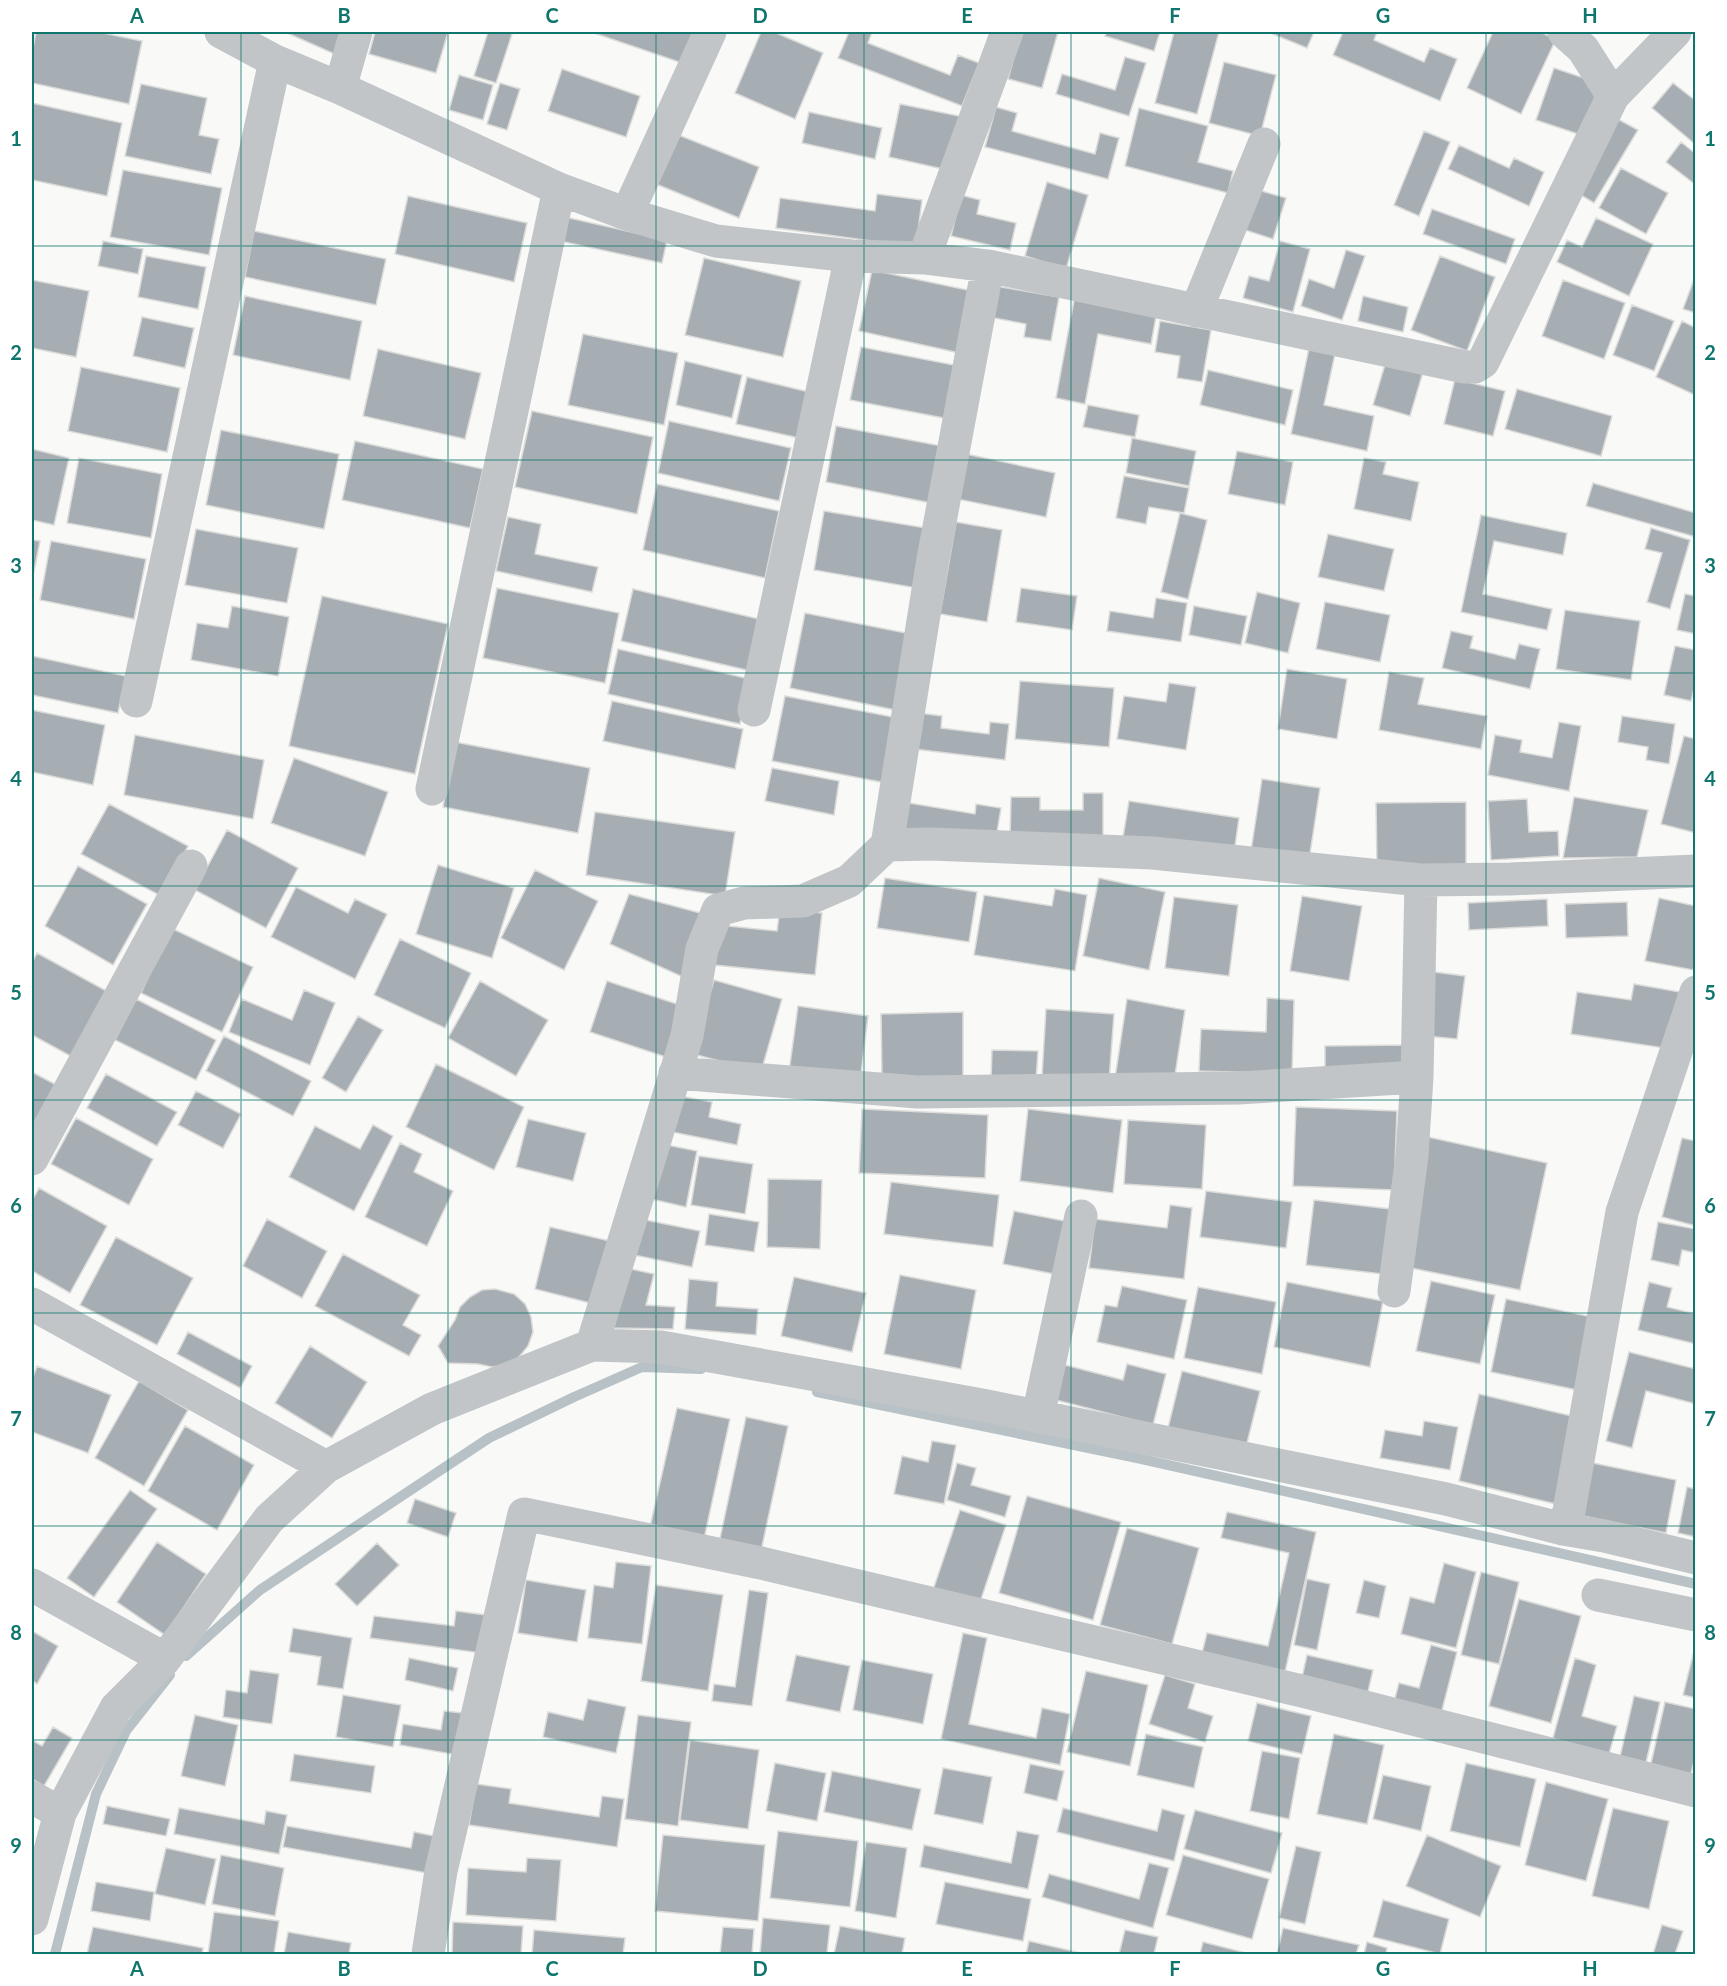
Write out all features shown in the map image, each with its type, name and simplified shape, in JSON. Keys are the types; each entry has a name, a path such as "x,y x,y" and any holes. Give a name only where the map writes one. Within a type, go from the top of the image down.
{"street":[{"path":"221,32 275,61 340,88 559,189 627,214 716,241 851,256 924,258 988,266 1465,367 1475,367 1483,362 1614,96 1675,32"},
{"path":"340,88 356,32"},
{"path":"627,214 710,32"},
{"path":"924,258 1007,32"},
{"path":"1564,32 1584,49 1614,96"},
{"path":"136,701 275,61"},
{"path":"1196,310 1264,144"},
{"path":"432,789 559,189"},
{"path":"754,710 851,256"},
{"path":"592,1345 687,1036 702,949 718,910 744,903 803,901 849,882 887,845 933,559 988,266"},
{"path":"887,845 931,844 1152,853 1421,880 1510,879 1695,871"},
{"path":"32,1159 191,866"},
{"path":"1394,1291 1412,1156 1417,1077 1421,880"},
{"path":"1563,1529 1569,1511 1622,1212 1680,1044 1695,992"},
{"path":"675,1073 918,1092 1238,1088 1417,1077"},
{"path":"1038,1416 1081,1216"},
{"path":"32,1304 326,1467"},
{"path":"32,1919 60,1813 116,1708 165,1659 269,1519 326,1467 432,1409 592,1345 662,1347 1038,1416 1446,1499 1563,1529 1604,1536 1695,1558"},
{"path":"428,1954 441,1871 524,1514 761,1563 1290,1688 1695,1791"},
{"path":"32,1586 165,1659"},
{"path":"1598,1595 1695,1615"},
{"path":"32,1797 60,1813"}],"building":[{"path":"36,32 98,32 142,41 129,104 32,83 32,54"},
{"path":"285,32 345,32 339,56"},
{"path":"375,32 448,32 436,73 369,54"},
{"path":"488,32 512,34 496,83 474,76"},
{"path":"591,32 693,32 682,63"},
{"path":"761,32 774,32 823,53 795,119 735,93"},
{"path":"849,32 872,32 868,43 950,75 958,55 979,63 962,106 838,58"},
{"path":"1021,32 1058,32 1042,88 1008,79"},
{"path":"1107,32 1160,32 1154,51 1105,36"},
{"path":"1174,32 1219,32 1197,114 1155,103"},
{"path":"1268,32 1314,32 1307,48"},
{"path":"1343,32 1377,32 1374,40 1424,62 1430,48 1457,59 1440,101 1333,55"},
{"path":"1493,32 1540,32 1556,39 1521,114 1467,88"},
{"path":"1125,57 1146,63 1129,116 1056,94 1062,74 1115,90"},
{"path":"1224,62 1276,75 1260,136 1209,123"},
{"path":"1554,68 1602,84 1584,136 1536,120"},
{"path":"562,69 640,96 626,137 548,111"},
{"path":"459,75 493,85 483,120 449,110"},
{"path":"500,83 520,89 507,130 487,124"},
{"path":"1673,83 1696,101 1696,145 1652,108"},
{"path":"141,84 207,98 199,135 219,139 211,174 125,156"},
{"path":"32,103 122,123 107,196 32,180"},
{"path":"900,104 964,117 952,171 889,157"},
{"path":"996,107 1017,113 1012,131 1095,154 1100,133 1119,138 1108,179 985,147"},
{"path":"1139,108 1208,126 1198,162 1233,171 1228,193 1125,166"},
{"path":"809,112 882,128 875,159 802,143"},
{"path":"1614,117 1638,130 1594,203 1571,189"},
{"path":"1424,131 1450,142 1419,216 1394,205"},
{"path":"676,134 759,167 739,218 656,184"},
{"path":"1681,142 1696,154 1696,185 1666,162"},
{"path":"1459,145 1509,168 1514,158 1544,172 1529,206 1448,169"},
{"path":"1621,168 1668,193 1646,234 1599,208"},
{"path":"123,170 222,188 209,255 110,237"},
{"path":"1047,182 1088,195 1066,269 1025,256"},
{"path":"1251,188 1286,198 1273,239 1239,228"},
{"path":"877,194 922,200 916,247 776,228 780,198 875,211"},
{"path":"961,195 980,200 977,214 1016,223 1010,250 951,236"},
{"path":"408,196 527,223 514,282 395,254"},
{"path":"1432,209 1515,239 1506,264 1423,234"},
{"path":"565,217 667,240 662,263 560,241"},
{"path":"1596,218 1653,244 1629,296 1557,262 1567,240 1582,247"},
{"path":"254,231 386,259 376,305 245,277"},
{"path":"103,241 143,249 138,274 98,266"},
{"path":"1280,241 1310,249 1293,312 1243,298 1249,276 1269,281"},
{"path":"1346,250 1365,256 1342,320 1301,306 1309,279 1334,288"},
{"path":"146,256 206,267 198,309 138,297"},
{"path":"1440,256 1495,277 1467,351 1411,330"},
{"path":"704,258 801,281 783,357 685,335"},
{"path":"872,270 977,292 964,354 859,331"},
{"path":"1696,274 1696,313 1683,309"},
{"path":"32,280 89,291 76,357 32,348"},
{"path":"1563,280 1625,303 1604,359 1542,336"},
{"path":"990,285 1059,297 1051,341 1024,337 1026,324 984,316"},
{"path":"1075,295 1157,311 1151,344 1098,334 1085,404 1056,398"},
{"path":"245,296 362,321 350,380 233,355"},
{"path":"1363,296 1408,307 1403,332 1358,321"},
{"path":"1632,305 1674,321 1654,371 1613,355"},
{"path":"142,317 194,328 185,368 133,356"},
{"path":"1160,321 1211,330 1202,382 1177,378 1180,356 1155,352"},
{"path":"1682,321 1696,328 1695,395 1656,377"},
{"path":"583,334 678,353 664,425 568,405"},
{"path":"861,347 954,365 944,418 850,400"},
{"path":"1309,348 1335,354 1324,405 1374,416 1367,451 1291,434"},
{"path":"378,349 481,373 465,439 363,416"},
{"path":"685,361 742,375 732,418 676,405"},
{"path":"1386,361 1423,372 1410,416 1373,405"},
{"path":"81,367 180,388 167,452 68,431"},
{"path":"1208,370 1293,390 1285,425 1200,405"},
{"path":"747,377 809,392 799,438 736,424"},
{"path":"1455,379 1505,391 1493,436 1444,424"},
{"path":"1517,389 1612,416 1601,456 1505,429"},
{"path":"1088,405 1139,415 1135,437 1083,427"},
{"path":"532,411 653,437 637,514 515,487"},
{"path":"669,421 791,448 779,501 658,473"},
{"path":"836,426 947,447 936,504 826,482"},
{"path":"221,430 339,454 324,529 206,505"},
{"path":"1132,438 1196,451 1189,486 1126,473"},
{"path":"355,441 483,469 470,528 342,500"},
{"path":"32,449 69,458 54,525 32,520"},
{"path":"1237,451 1293,462 1285,505 1228,494"},
{"path":"966,454 1055,473 1046,517 957,499"},
{"path":"79,458 162,474 151,538 67,523"},
{"path":"1364,458 1386,462 1383,474 1419,482 1411,521 1354,509"},
{"path":"1124,476 1189,488 1184,513 1149,507 1146,524 1116,518"},
{"path":"1593,483 1696,513 1696,537 1586,506"},
{"path":"657,484 779,511 765,578 643,550"},
{"path":"824,511 932,529 922,589 814,570"},
{"path":"1180,513 1207,520 1188,599 1161,592"},
{"path":"1481,515 1567,533 1563,555 1494,541 1483,594 1552,609 1547,630 1461,612"},
{"path":"508,517 541,524 535,554 598,567 592,592 496,571"},
{"path":"956,522 1002,530 987,622 940,614"},
{"path":"1651,528 1690,540 1670,609 1647,602 1662,553 1645,549"},
{"path":"196,529 298,548 287,603 185,585"},
{"path":"1328,534 1394,549 1384,591 1318,577"},
{"path":"32,540 40,541 32,582"},
{"path":"51,541 146,559 134,619 40,600"},
{"path":"497,588 619,613 605,683 483,658"},
{"path":"1021,588 1077,596 1072,630 1016,622"},
{"path":"633,589 763,620 751,671 621,641"},
{"path":"1257,592 1300,603 1288,653 1245,643"},
{"path":"1685,594 1696,596 1696,634 1677,630"},
{"path":"322,596 448,624 415,774 289,746"},
{"path":"1156,598 1187,603 1181,642 1107,631 1110,611 1153,618"},
{"path":"1325,602 1390,615 1380,662 1316,649"},
{"path":"232,606 289,617 278,676 191,660 197,623 228,628"},
{"path":"1194,606 1247,616 1241,645 1189,635"},
{"path":"1565,610 1640,621 1631,680 1556,669"},
{"path":"805,613 911,634 895,710 790,688"},
{"path":"1451,631 1473,636 1470,648 1515,659 1519,644 1540,649 1530,689 1442,668"},
{"path":"1675,646 1696,650 1696,681 1691,701 1664,695"},
{"path":"618,649 750,679 740,724 608,694"},
{"path":"32,656 126,676 118,713 32,695"},
{"path":"1287,669 1347,679 1337,739 1278,729"},
{"path":"1389,672 1424,678 1418,704 1487,716 1481,749 1379,730"},
{"path":"1020,681 1114,688 1109,747 1015,739"},
{"path":"1169,683 1196,687 1186,750 1117,739 1124,696 1166,702"},
{"path":"785,696 898,718 886,783 772,761"},
{"path":"612,701 743,729 735,769 603,741"},
{"path":"32,710 105,725 93,785 32,772"},
{"path":"919,713 942,716 941,728 989,734 990,722 1009,724 1005,760 914,749"},
{"path":"1622,716 1675,724 1669,764 1646,760 1648,747 1618,742"},
{"path":"1559,722 1581,726 1569,791 1488,775 1495,735 1522,740 1520,752 1552,758"},
{"path":"135,735 264,760 253,819 124,795"},
{"path":"1684,736 1696,739 1696,833 1661,824"},
{"path":"455,742 590,768 578,833 443,807"},
{"path":"294,758 388,792 365,856 271,823"},
{"path":"772,768 839,781 834,815 765,801"},
{"path":"1262,779 1320,788 1309,860 1251,851"},
{"path":"1083,793 1103,793 1103,839 1010,838 1011,797 1040,797 1040,810 1083,810"},
{"path":"1574,797 1648,810 1637,857 1563,858"},
{"path":"1527,799 1529,832 1558,831 1559,856 1491,860 1488,801"},
{"path":"1129,801 1239,818 1234,853 1123,837"},
{"path":"903,802 975,814 976,804 1001,808 995,844 899,829"},
{"path":"1466,802 1466,868 1377,868 1376,803"},
{"path":"109,804 188,846 161,896 81,854"},
{"path":"595,812 735,832 725,896 586,875"},
{"path":"227,830 298,868 266,928 195,890"},
{"path":"438,865 514,888 492,958 416,934"},
{"path":"78,866 147,904 113,965 45,926"},
{"path":"535,870 598,901 564,970 501,938"},
{"path":"885,878 977,892 969,942 877,928"},
{"path":"1099,878 1165,892 1149,970 1083,956"},
{"path":"296,887 348,913 355,899 387,914 355,979 271,937"},
{"path":"1055,889 1087,895 1075,971 974,955 984,895 1052,906"},
{"path":"629,894 704,914 685,978 610,944"},
{"path":"1302,896 1362,906 1349,981 1290,971"},
{"path":"1174,897 1238,905 1229,976 1165,968"},
{"path":"1659,898 1696,906 1696,956 1693,970 1645,961"},
{"path":"1547,899 1548,926 1469,930 1468,903"},
{"path":"1627,902 1628,936 1566,938 1565,904"},
{"path":"780,908 822,913 815,975 714,965 719,925 777,931"},
{"path":"171,928 253,967 222,1032 141,993"},
{"path":"400,939 471,973 445,1028 374,995"},
{"path":"37,953 112,994 76,1059 32,1035 32,963"},
{"path":"1434,972 1465,976 1457,1039 1426,1036"},
{"path":"714,980 782,999 761,1072 693,1054"},
{"path":"480,981 548,1020 516,1076 448,1038"},
{"path":"607,981 689,1008 672,1059 590,1032"},
{"path":"1634,984 1680,992 1671,1049 1571,1034 1577,992 1631,1000"},
{"path":"304,990 335,1003 310,1065 229,1032 242,999 292,1020"},
{"path":"1267,998 1294,1000 1292,1074 1199,1071 1201,1029 1266,1032"},
{"path":"136,999 216,1040 196,1080 115,1040"},
{"path":"1127,999 1185,1010 1175,1075 1115,1078"},
{"path":"798,1006 868,1016 860,1082 789,1072"},
{"path":"1046,1009 1114,1014 1109,1081 1042,1076"},
{"path":"963,1012 963,1078 882,1080 881,1014"},
{"path":"358,1016 383,1030 346,1092 322,1078"},
{"path":"224,1036 311,1081 293,1116 206,1071"},
{"path":"1406,1045 1407,1071 1325,1073 1325,1046"},
{"path":"992,1050 1038,1051 1036,1081 991,1079"},
{"path":"436,1064 524,1107 494,1170 406,1127"},
{"path":"32,1072 64,1089 32,1151"},
{"path":"106,1074 177,1112 157,1146 87,1108"},
{"path":"196,1091 241,1114 223,1148 178,1125"},
{"path":"675,1095 712,1102 709,1117 741,1124 737,1145 667,1131"},
{"path":"1296,1107 1397,1111 1394,1190 1293,1186"},
{"path":"862,1109 988,1115 985,1178 859,1173"},
{"path":"1028,1109 1122,1120 1113,1193 1020,1181"},
{"path":"76,1118 153,1159 129,1205 51,1164"},
{"path":"528,1119 586,1133 573,1181 516,1167"},
{"path":"1128,1120 1206,1125 1202,1189 1124,1184"},
{"path":"373,1125 393,1136 354,1211 289,1177 315,1126 360,1149"},
{"path":"1428,1137 1547,1163 1520,1290 1401,1266"},
{"path":"1682,1138 1696,1141 1696,1226 1662,1217"},
{"path":"400,1143 422,1154 414,1172 453,1191 427,1246 365,1217"},
{"path":"662,1144 697,1151 686,1207 651,1199"},
{"path":"699,1156 753,1164 745,1214 691,1205"},
{"path":"768,1179 822,1180 820,1249 767,1247"},
{"path":"891,1182 999,1195 993,1247 884,1234"},
{"path":"39,1188 107,1226 70,1293 32,1271 32,1201"},
{"path":"1206,1191 1292,1202 1286,1248 1200,1237"},
{"path":"1314,1200 1399,1210 1391,1275 1306,1265"},
{"path":"1170,1205 1192,1208 1184,1279 1089,1268 1095,1219 1167,1228"},
{"path":"1014,1211 1070,1222 1059,1275 1003,1264"},
{"path":"709,1214 759,1222 754,1252 705,1245"},
{"path":"267,1219 327,1251 302,1298 243,1266"},
{"path":"641,1219 700,1231 692,1267 634,1255"},
{"path":"1658,1222 1696,1229 1696,1253 1682,1250 1679,1266 1651,1260"},
{"path":"550,1227 614,1242 598,1305 535,1289"},
{"path":"116,1237 193,1278 157,1345 80,1305"},
{"path":"343,1254 420,1295 403,1325 421,1335 409,1356 315,1306"},
{"path":"626,1268 654,1274 646,1305 675,1307 673,1329 614,1328"},
{"path":"900,1275 976,1290 961,1369 884,1354"},
{"path":"794,1277 866,1293 852,1352 781,1336"},
{"path":"689,1279 718,1282 716,1306 758,1309 756,1335 685,1329"},
{"path":"1431,1281 1495,1295 1480,1364 1416,1351"},
{"path":"1287,1282 1383,1301 1370,1367 1274,1347"},
{"path":"1649,1282 1672,1288 1667,1307 1696,1314 1696,1344 1638,1330"},
{"path":"1122,1286 1187,1300 1174,1359 1097,1342 1105,1305 1117,1307"},
{"path":"1198,1287 1276,1302 1262,1374 1184,1358"},
{"path":"495,1289 514,1294 525,1304 531,1317 533,1332 528,1346 519,1357 506,1365 492,1367 448,1363 438,1346 455,1320 460,1307 482,1290"},
{"path":"1506,1299 1597,1318 1582,1391 1491,1372"},
{"path":"188,1332 252,1366 240,1388 177,1354"},
{"path":"310,1346 367,1382 332,1438 275,1403"},
{"path":"1629,1352 1696,1369 1696,1404 1646,1391 1632,1448 1606,1441"},
{"path":"1127,1364 1166,1374 1153,1425 1056,1400 1065,1365 1123,1380"},
{"path":"37,1366 111,1395 88,1453 32,1432 32,1380"},
{"path":"1182,1371 1260,1391 1245,1451 1167,1432"},
{"path":"139,1381 188,1410 144,1486 95,1458"},
{"path":"1479,1394 1576,1417 1556,1504 1459,1481"},
{"path":"677,1408 730,1419 704,1539 650,1527"},
{"path":"746,1417 788,1426 761,1551 719,1543"},
{"path":"1424,1421 1458,1427 1450,1470 1380,1458 1385,1430 1422,1436"},
{"path":"185,1426 254,1465 217,1530 148,1491"},
{"path":"932,1441 956,1445 944,1504 894,1494 902,1456 928,1462"},
{"path":"957,1463 976,1468 971,1485 1011,1496 1005,1517 947,1500"},
{"path":"1593,1463 1676,1480 1666,1533 1583,1516"},
{"path":"1687,1487 1696,1489 1696,1537 1678,1533"},
{"path":"130,1490 157,1509 94,1597 67,1578"},
{"path":"1027,1496 1121,1522 1093,1620 999,1593"},
{"path":"415,1499 456,1513 448,1537 407,1523"},
{"path":"960,1510 1006,1525 978,1608 932,1593"},
{"path":"1227,1512 1316,1532 1285,1672 1202,1653 1207,1633 1268,1646 1289,1553 1221,1538"},
{"path":"1127,1528 1199,1548 1172,1644 1100,1625"},
{"path":"157,1542 206,1574 165,1635 117,1602"},
{"path":"377,1543 399,1565 357,1606 335,1584"},
{"path":"616,1562 651,1566 642,1644 588,1638 594,1585 613,1588"},
{"path":"1444,1563 1476,1572 1456,1648 1401,1634 1410,1597 1434,1603"},
{"path":"1481,1572 1519,1582 1499,1664 1461,1655"},
{"path":"1307,1579 1330,1584 1317,1650 1294,1645"},
{"path":"526,1580 586,1590 577,1642 518,1633"},
{"path":"1364,1580 1386,1586 1379,1618 1356,1613"},
{"path":"656,1585 723,1595 708,1691 641,1681"},
{"path":"749,1590 768,1593 752,1706 712,1701 714,1684 735,1687"},
{"path":"1519,1599 1581,1616 1551,1723 1489,1706"},
{"path":"456,1611 486,1615 481,1653 370,1638 374,1616 454,1626"},
{"path":"293,1628 352,1638 343,1689 317,1685 321,1657 289,1652"},
{"path":"32,1631 58,1646 37,1684 32,1680"},
{"path":"963,1633 987,1638 969,1724 1036,1738 1042,1708 1070,1714 1060,1765 941,1739"},
{"path":"1696,1643 1696,1698 1683,1695"},
{"path":"1431,1645 1457,1652 1441,1714 1394,1702 1399,1683 1419,1688"},
{"path":"796,1655 850,1666 840,1712 786,1701"},
{"path":"1307,1655 1373,1670 1367,1696 1301,1682"},
{"path":"409,1658 458,1668 453,1691 405,1680"},
{"path":"1575,1658 1596,1665 1582,1716 1617,1726 1607,1761 1551,1745"},
{"path":"862,1660 933,1674 923,1724 853,1710"},
{"path":"250,1670 279,1674 272,1724 223,1717 226,1690 247,1693"},
{"path":"1086,1671 1148,1685 1130,1766 1067,1752"},
{"path":"1165,1675 1195,1684 1188,1708 1213,1716 1205,1742 1149,1724"},
{"path":"343,1695 401,1705 393,1747 336,1737"},
{"path":"1634,1696 1660,1702 1645,1767 1619,1761"},
{"path":"588,1699 626,1707 616,1753 543,1737 548,1712 583,1720"},
{"path":"1665,1702 1696,1709 1696,1753 1689,1782 1649,1772"},
{"path":"1257,1703 1311,1716 1302,1754 1248,1741"},
{"path":"444,1711 463,1713 457,1755 400,1745 403,1724 441,1730"},
{"path":"195,1715 238,1725 225,1786 181,1776"},
{"path":"638,1715 691,1722 678,1826 625,1819"},
{"path":"53,1727 72,1738 44,1786 32,1779 32,1740 42,1746"},
{"path":"1146,1734 1203,1747 1194,1788 1137,1775"},
{"path":"1334,1734 1384,1745 1367,1824 1317,1814"},
{"path":"690,1740 759,1750 748,1829 680,1820"},
{"path":"1262,1751 1300,1758 1289,1819 1250,1811"},
{"path":"294,1754 375,1766 371,1793 290,1781"},
{"path":"775,1763 826,1773 817,1821 766,1811"},
{"path":"1466,1763 1536,1779 1520,1847 1450,1831"},
{"path":"1030,1764 1064,1771 1057,1801 1024,1793"},
{"path":"943,1768 992,1777 983,1824 934,1814"},
{"path":"832,1771 921,1789 912,1830 824,1812"},
{"path":"1383,1775 1431,1786 1421,1831 1373,1819"},
{"path":"1546,1782 1608,1799 1586,1881 1525,1865"},
{"path":"476,1784 511,1789 509,1803 599,1817 602,1796 624,1799 617,1847 469,1825"},
{"path":"107,1806 170,1819 166,1836 103,1824"},
{"path":"179,1808 264,1824 266,1811 287,1815 279,1854 174,1834"},
{"path":"1063,1808 1157,1831 1162,1809 1185,1815 1174,1861 1057,1832"},
{"path":"1613,1808 1669,1821 1649,1909 1592,1896"},
{"path":"1195,1810 1282,1833 1271,1873 1184,1849"},
{"path":"287,1826 411,1848 414,1832 434,1836 427,1873 283,1847"},
{"path":"778,1831 858,1841 850,1907 770,1898"},
{"path":"1017,1831 1039,1835 1028,1889 920,1867 924,1845 1011,1863"},
{"path":"663,1835 765,1845 758,1921 655,1911"},
{"path":"1427,1835 1501,1866 1480,1917 1406,1886"},
{"path":"866,1842 907,1848 896,1918 855,1911"},
{"path":"1296,1846 1321,1852 1305,1924 1279,1918"},
{"path":"166,1848 216,1859 205,1905 155,1894"},
{"path":"221,1855 284,1868 275,1916 212,1904"},
{"path":"1183,1855 1269,1879 1252,1939 1166,1915"},
{"path":"527,1858 561,1860 556,1921 466,1915 468,1868 526,1872"},
{"path":"1149,1863 1169,1868 1153,1928 1042,1897 1049,1874 1139,1899"},
{"path":"96,1882 154,1892 150,1921 91,1911"},
{"path":"945,1882 1031,1899 1023,1941 936,1924"},
{"path":"1383,1900 1449,1919 1440,1954 1373,1937"},
{"path":"214,1912 279,1921 274,1954 208,1954"},
{"path":"763,1918 830,1925 827,1954 760,1954"},
{"path":"453,1922 523,1926 521,1954 452,1954"},
{"path":"1662,1925 1683,1931 1675,1954 1653,1954"},
{"path":"840,1926 905,1938 902,1954 834,1954"},
{"path":"93,1927 203,1948 202,1954 87,1954"},
{"path":"723,1927 754,1929 752,1954 720,1954"},
{"path":"1283,1928 1359,1945 1356,1954 1277,1954"},
{"path":"534,1930 625,1938 623,1954 532,1954"},
{"path":"1125,1930 1158,1937 1154,1954 1119,1954"},
{"path":"288,1932 351,1943 349,1954 284,1954"},
{"path":"1029,1941 1085,1954 1026,1954"},
{"path":"1203,1942 1250,1954 1200,1954"},
{"path":"1367,1942 1387,1948 1386,1954 1364,1954"}],"waterway":[{"path":"186,1656 260,1590 489,1438 642,1367 701,1369"},
{"path":"817,1392 1137,1458 1696,1584"},
{"path":"55,1954 96,1794 126,1731 170,1675"}]}
